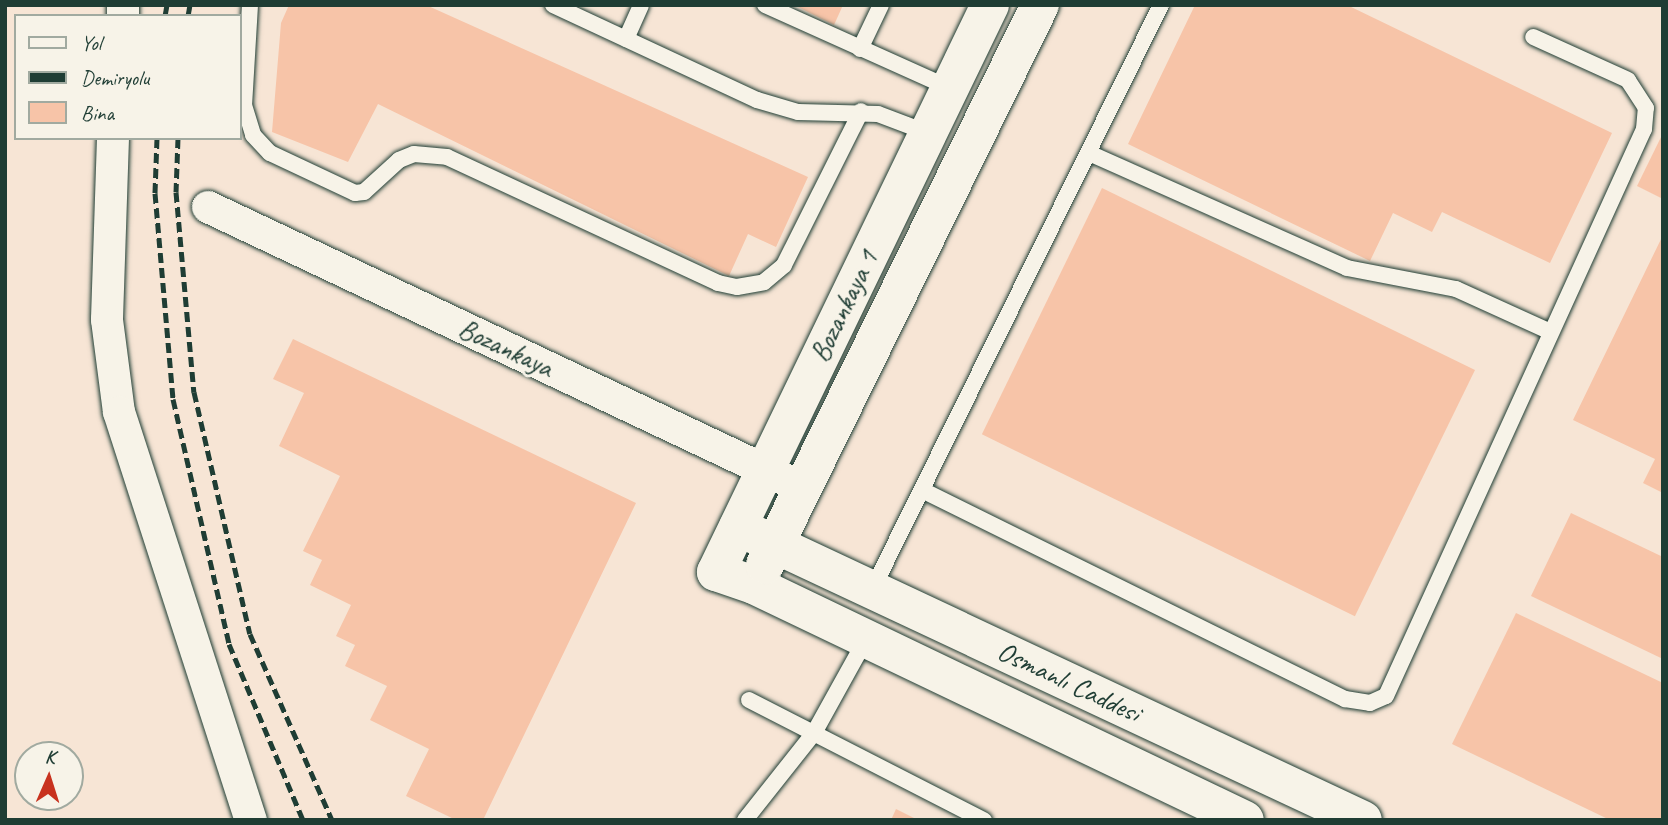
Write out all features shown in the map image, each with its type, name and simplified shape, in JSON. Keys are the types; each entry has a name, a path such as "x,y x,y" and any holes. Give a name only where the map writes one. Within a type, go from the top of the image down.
{"street":[{"name":"Bozankaya 1","path":"754,585 716,572 990,5"},
{"path":"1040,5 754,585 1245,820"},
{"path":"113,148 107,320 120,412 251,820"},
{"name":"Bozankaya","path":"208,207 803,488"},
{"name":"Osmanlı Caddesi","path":"738,527 1363,820"}],"lane":[{"path":"250,5 244,105 253,135 270,153 355,193 364,192 399,160 414,154 447,157 718,283 737,287 764,282 784,265 861,111"},
{"path":"553,5 757,100 798,112 861,111 928,133"},
{"path":"626,39 641,5"},
{"path":"765,5 950,88"},
{"path":"860,49 881,5"},
{"path":"872,590 924,491 1161,5"},
{"path":"924,491 1345,699 1370,703 1385,696 1644,129 1646,108 1638,92 1621,76 1533,37"},
{"path":"1089,153 1347,268 1456,289 1551,332"},
{"path":"745,820 814,733 865,640"},
{"path":"749,700 984,820"}],"shaded area":[{"path":"5,5 1663,5 1663,820 5,820"}],"building":[{"path":"289,5 426,5 808,177 776,247 748,234 729,276 378,104 348,162 272,132 281,23"},
{"path":"794,5 843,5 834,25"},
{"path":"1195,5 1347,5 1612,133 1550,263 1442,212 1432,232 1393,213 1370,261 1128,144"},
{"path":"1663,133 1663,199 1637,186"},
{"path":"1102,188 1475,370 1355,616 982,434"},
{"path":"1663,235 1663,493 1643,483 1655,459 1573,420"},
{"path":"293,339 636,503 483,820 456,820 406,796 429,749 370,720 387,686 345,666 355,645 336,636 351,605 310,585 322,560 303,551 340,476 279,446 304,393 273,379"},
{"path":"1571,513 1663,557 1663,659 1531,596"},
{"path":"1516,613 1663,683 1663,820 1610,820 1452,744"},
{"path":"896,809 918,820 891,820"}],"railway":[{"path":"165,14 167,5"},
{"path":"188,14 190,5"},
{"path":"157,140 155,193 173,399 229,644 303,820"},
{"path":"178,140 176,192 194,392 250,634 332,820"}]}
